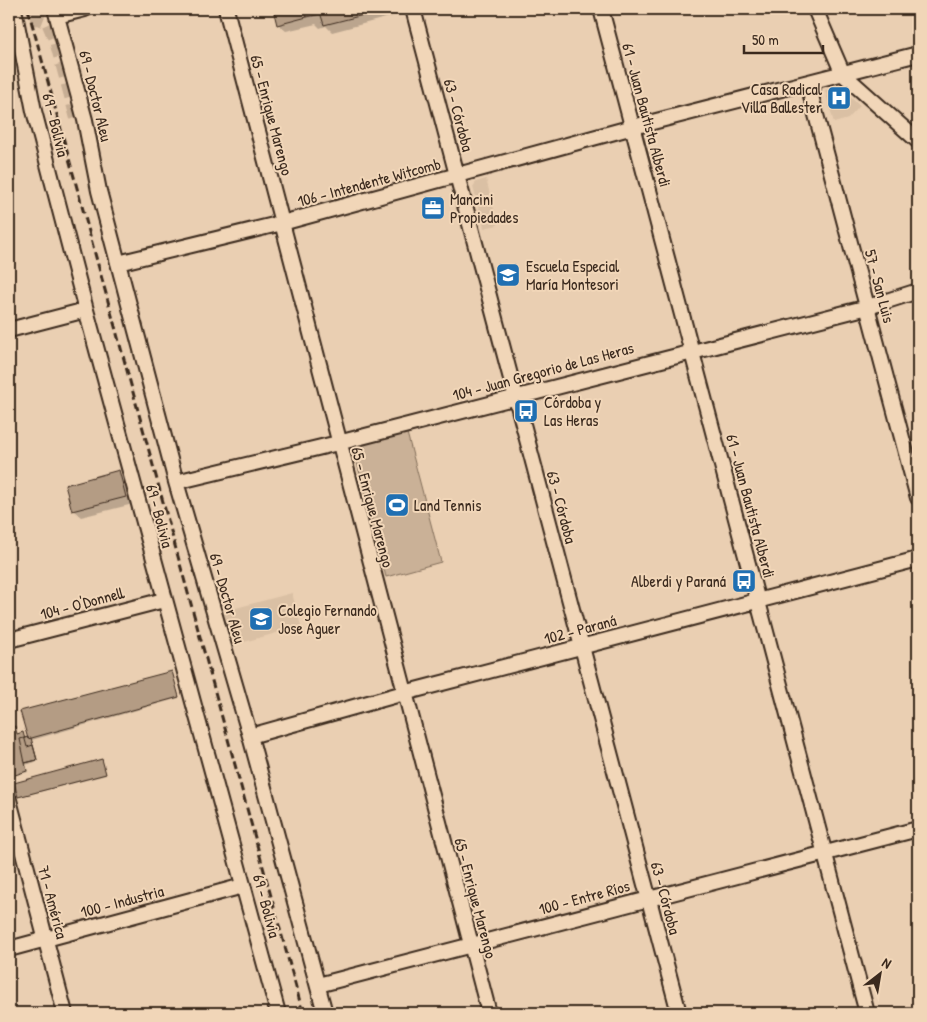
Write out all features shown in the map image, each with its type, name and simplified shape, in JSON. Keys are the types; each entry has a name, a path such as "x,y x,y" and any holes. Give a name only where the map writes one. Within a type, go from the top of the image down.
{"street":[{"name":"69 - Bolivia","path":"14,9 13,26 86,310 278,1013"},
{"path":"56,12 85,9"},
{"name":"65 - Enrique Marengo","path":"226,9 338,443 489,1013"},
{"name":"63 - Córdoba","path":"413,9 678,1013"},
{"name":"61 - Juan Bautista Alberdi","path":"601,9 866,1013"},
{"path":"815,9 843,74 918,141"},
{"name":"69 - Doctor Aleu","path":"56,12 85,120 99,191"},
{"name":"106 - Intendente Witcomb","path":"118,263 282,223 633,128 814,83 918,54"},
{"name":"57 - San Luis","path":"814,83 811,96 918,498"},
{"name":"69 - Doctor Aleu","path":"77,118 99,191 176,482 250,736 325,1013"},
{"name":"104 - Juan Gregorio de Las Heras","path":"176,482 338,443 691,350 868,307 918,291"},
{"path":"9,330 86,310"},
{"name":"102 - Paraná","path":"250,736 404,693 918,559"},
{"name":"104 - O'Donnell","path":"9,640 164,600"},
{"name":"71 - América","path":"9,800 65,1013"},
{"name":"100 - Entre Ríos","path":"318,985 918,829"},
{"name":"100 - Industria","path":"9,949 243,886"}],"shaded area":[{"name":"Casa Radical Villa Ballester","path":"839,87 860,106 848,119 834,123 825,90"},
{"path":"486,179 498,225 484,228 473,187 476,182"},
{"name":"Land Tennis","path":"407,433 441,562 386,577 353,447"},
{"name":"Colegio Fernando Jose Aguer","path":"292,593 301,626 230,646 221,612"}],"building":[{"path":"273,9 305,9 307,17 277,25"},
{"path":"305,9 319,9 321,14 307,17"},
{"path":"319,9 387,9 324,25"},
{"path":"119,470 126,497 72,511 65,485"},
{"path":"172,671 179,697 28,739 20,711"},
{"path":"15,726 17,734 23,732 27,747 33,745 37,760 25,763 27,771 9,777 9,728"},
{"path":"28,737 28,739 31,738 37,760 25,763 20,739"},
{"path":"102,759 106,774 18,797 14,783"}],"tunnel":[{"path":"9,22 38,18 48,22 56,41 77,118"}],"railway":[{"path":"28,9 303,1013"}],"place":[{"name":"Casa Radical Villa Ballester","path":"839,98"},
{"name":"Mancini Propiedades","path":"433,208"},
{"name":"Escuela Especial María Montesori","path":"508,275"},
{"name":"Córdoba y Las Heras","path":"526,411"},
{"name":"Land Tennis","path":"397,505"},
{"name":"Alberdi y Paraná","path":"744,581"},
{"name":"Colegio Fernando Jose Aguer","path":"261,619"}]}
